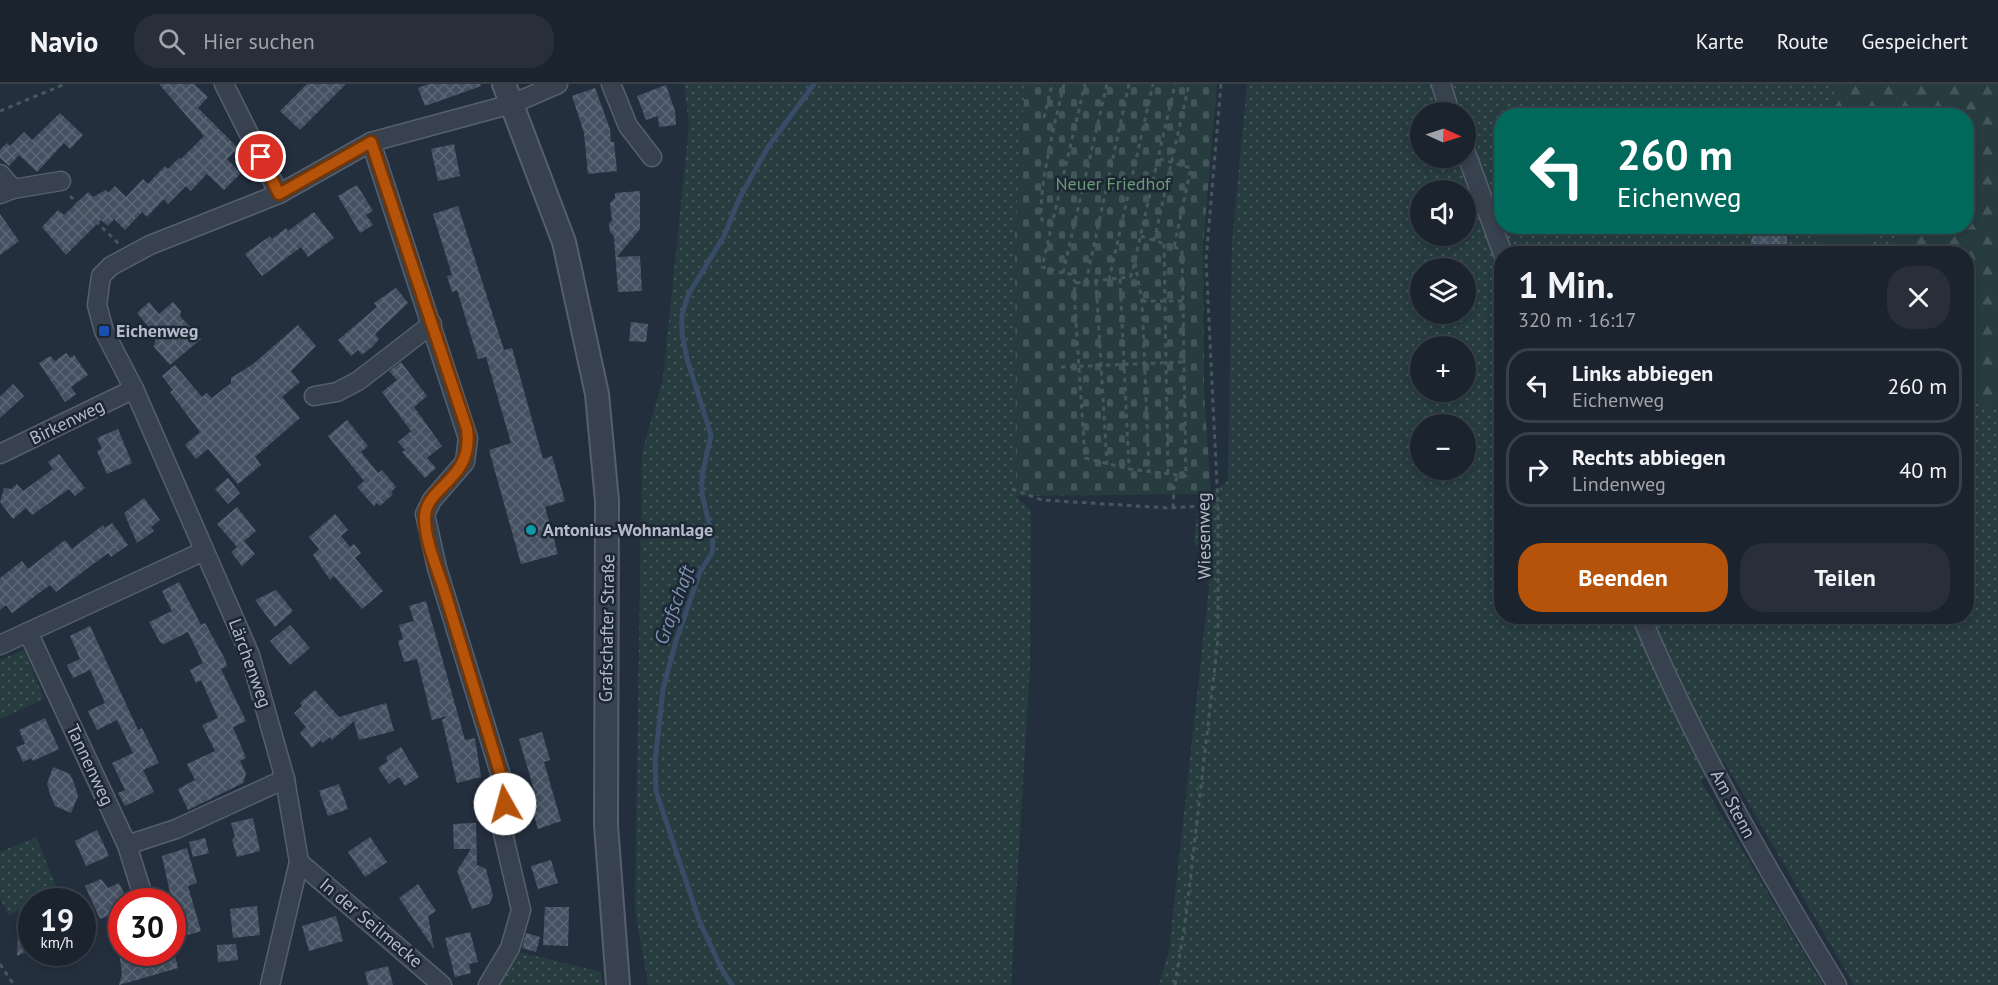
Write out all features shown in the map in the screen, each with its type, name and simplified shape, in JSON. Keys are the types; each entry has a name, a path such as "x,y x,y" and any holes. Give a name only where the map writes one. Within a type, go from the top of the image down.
{"street":[{"path":"224,84 279,194"},
{"path":"0,645 204,551 134,389 104,331 97,305 101,276 111,266 131,255 279,194 371,142 508,94 558,84"},
{"path":"611,84 628,126 652,157"},
{"path":"1441,84 1447,102"},
{"name":"Grafschafter Straße","path":"508,94 564,242 597,394 607,501 606,825 618,985"},
{"path":"371,142 467,429 468,446 465,462 427,507 425,520 437,568 505,789 502,829 521,910 510,948 488,985"},
{"path":"1471,168 1494,229"},
{"path":"0,174 7,192 58,182"},
{"path":"314,396 337,392 352,385 432,324"},
{"name":"Birkenweg","path":"0,454 134,389"},
{"name":"Lärchenweg","path":"204,551 256,671 285,779 299,862 270,985"},
{"name":"Am Stenn","path":"1644,624 1720,783 1787,903 1837,985"},
{"name":"Tannenweg","path":"27,632 127,845 141,888"},
{"path":"127,845 176,829 285,779"},
{"name":"In der Seilmecke","path":"299,862 442,985"}],"path":[{"path":"0,111 65,84"},
{"path":"1044,118 1052,84"},
{"path":"1053,223 1042,220 1042,213 1046,176 1064,84"},
{"path":"1085,84 1042,267 1070,274 1076,283 1074,292 1085,458 1107,465 1168,476 1186,476 1182,250 1141,236"},
{"path":"1063,273 1107,84"},
{"path":"1086,282 1129,84"},
{"path":"1109,280 1153,84"},
{"path":"1076,283 1130,277 1175,84"},
{"path":"1154,241 1189,84"},
{"name":"Wiesenweg","path":"1175,985 1186,916 1216,668 1218,505 1206,260 1221,84"},
{"path":"1159,159 1191,168 1174,247"},
{"path":"58,182 131,255"},
{"path":"1164,244 1163,301 1168,476"},
{"path":"1135,261 1142,301 1149,472"},
{"path":"1120,279 1129,469"},
{"path":"1096,281 1107,465"},
{"path":"1142,301 1183,301"},
{"path":"1061,367 1184,362"},
{"path":"1173,508 1174,486 1177,477"},
{"path":"1012,489 1042,500 1173,508 1218,505"},
{"path":"0,964 14,985"}],"green space":[{"path":"684,84 1025,84 1015,234 1016,496 1031,511 1030,665 1011,985 648,985 635,909 642,453 663,378 689,126"},
{"name":"Neuer Friedhof","path":"1025,84 1217,84 1203,245 1204,392 1211,494 1016,496 1015,234"},
{"path":"1247,84 1839,84 1830,108 1494,108 1494,234 1896,234 1894,246 1494,246 1494,624 1974,624 1974,403 1998,407 1998,985 1854,985 1724,761 1701,781 1823,985 1159,985 1169,950 1213,551 1194,544 1198,513 1210,495 1228,480 1232,242"},
{"path":"1839,84 1998,84 1998,407 1974,403 1974,246 1894,246 1896,234 1974,234 1974,108 1830,108"},
{"path":"1819,234 1870,234 1869,246 1818,246"},
{"path":"24,650 44,699 0,719 0,660"},
{"path":"36,837 57,888 18,888 18,911 9,915 0,899 0,852"},
{"path":"515,951 601,972 603,985 495,985"}],"building":[{"path":"159,84 194,84 208,97 198,108 238,148 227,159 241,173 224,190 207,174 191,191 186,186 168,204 164,199 147,217 142,212 125,230 114,219 108,226 101,220 66,255 42,227 58,210 64,215 88,192 93,197 106,190 108,193 115,186 126,197 143,179 148,184 165,166 168,169 179,158 181,159 204,136"},
{"path":"307,84 346,84 300,130 280,111"},
{"path":"428,84 480,84 481,86 425,106 418,88"},
{"path":"666,85 675,111 676,125 659,127 658,116 646,120 637,96"},
{"path":"595,88 610,129 611,142 614,142 617,171 588,174 584,133 572,96"},
{"path":"60,113 83,135 70,149 64,143 37,172 19,155 9,166 0,158 0,150 7,143 10,146 24,132 32,140"},
{"path":"454,144 460,176 438,181 431,149"},
{"path":"357,185 373,211 366,215 373,225 360,233 338,196"},
{"path":"640,191 640,229 617,257 640,256 642,291 618,292 614,236 610,232 609,224 612,220 610,203 615,198 615,193"},
{"path":"458,206 504,350 512,348 543,459 552,456 565,501 545,507 558,554 521,564 489,450 511,443 486,357 478,359 457,290 452,292 447,276 452,275 433,214"},
{"path":"314,212 334,238 308,257 301,247 262,276 245,254 270,236 272,239 286,228 288,231"},
{"path":"0,214 19,241 0,255"},
{"path":"1753,234 1787,234 1787,246 1750,246"},
{"path":"396,288 408,303 375,334 379,339 373,346 362,355 358,350 351,356 338,340 377,307 374,303"},
{"path":"149,302 159,314 173,302 181,311 180,316 201,339 170,365 154,347 156,336 137,313"},
{"path":"631,322 648,324 646,342 629,341"},
{"path":"298,325 316,346 291,371 300,382 282,397 300,418 255,457 261,465 238,484 208,449 196,459 185,445 200,432 170,392 173,390 162,376 175,365 202,397 207,393 212,398 231,383 231,378 253,364"},
{"path":"66,353 70,358 74,355 88,375 71,387 76,394 65,402 39,363 50,356 55,361"},
{"path":"401,362 427,396 414,407 442,446 427,458 436,468 425,478 402,452 405,450 398,442 411,431 382,392 397,380 389,371"},
{"path":"13,384 24,396 0,418 0,397"},
{"path":"347,420 368,446 361,452 378,473 382,470 396,487 391,492 393,494 380,506 377,503 374,506 357,487 364,481 328,436"},
{"path":"118,429 132,463 107,474 97,451 102,449 97,438"},
{"path":"59,454 85,488 75,496 69,489 32,515 26,508 13,519 0,502 4,488 11,489 17,484 23,491 53,469 48,462"},
{"path":"228,478 240,493 228,504 215,489"},
{"path":"144,498 160,520 151,527 154,531 137,543 124,513"},
{"path":"237,507 256,531 244,541 255,554 242,566 231,552 237,547 217,524"},
{"path":"335,514 348,530 341,536 350,547 354,544 361,553 355,558 383,591 362,609 334,576 330,580 313,555 319,549 309,537"},
{"path":"112,523 128,545 111,557 108,553 56,592 50,585 12,613 6,605 0,610 0,578 22,561 28,569 65,540 72,549 103,525 105,528"},
{"path":"179,582 201,625 205,623 225,659 227,666 221,669 246,721 233,727 246,758 240,761 246,774 243,783 188,810 178,789 195,780 187,764 215,751 202,725 218,718 201,680 196,683 190,670 203,663 188,632 164,644 160,642 149,622 172,611 162,591"},
{"path":"276,590 293,611 275,627 255,600"},
{"path":"426,601 465,740 475,738 481,777 457,783 442,720 448,716 432,720 417,659 404,662 398,641 403,639 399,625 414,621 409,606"},
{"path":"290,625 310,648 290,665 270,641"},
{"path":"90,626 138,730 142,728 159,763 143,770 154,792 125,806 118,793 125,790 112,763 133,753 117,720 97,730 88,711 105,703 90,670 73,678 67,665 80,659 70,636"},
{"path":"315,690 339,717 386,703 394,731 359,740 354,721 332,740 330,737 323,743 321,740 312,748 300,733 306,727 294,713 302,706 300,703"},
{"path":"45,718 59,749 33,761 31,758 23,762 16,747 25,744 19,730"},
{"path":"542,732 550,760 544,762 561,821 538,829 527,792 534,790 519,739"},
{"path":"401,747 419,777 405,786 399,777 389,784 378,768 388,761 386,757"},
{"path":"53,767 70,774 74,783 78,796 71,813 55,806 50,794 47,784"},
{"path":"339,784 348,809 328,816 319,791"},
{"path":"253,818 260,851 237,857 232,840 235,836 231,823"},
{"path":"476,823 477,865 486,869 493,896 489,904 472,909 457,871 471,849 454,849 453,824"},
{"path":"97,830 109,856 86,866 75,841"},
{"path":"370,837 387,862 365,877 348,852"},
{"path":"205,838 209,853 193,857 189,842"},
{"path":"187,848 197,883 188,886 201,931 186,936 186,888 169,888 162,856"},
{"path":"551,860 558,883 538,889 531,866"},
{"path":"101,879 108,888 108,916 100,919 96,910 96,888 86,888 85,886"},
{"path":"119,883 121,888 108,888"},
{"path":"418,884 436,911 428,916 434,949 399,898"},
{"path":"257,906 260,935 233,938 230,909"},
{"path":"545,907 569,907 568,946 543,945"},
{"path":"336,916 343,941 309,951 302,926"},
{"path":"470,932 478,962 469,964 471,973 455,977 445,938"},
{"path":"526,933 540,937 536,952 522,948"},
{"path":"236,944 238,960 218,962 217,945"},
{"path":"121,966 178,966 178,968 119,985 122,974"},
{"path":"388,966 393,985 368,985 365,972"}],"waterway":[{"name":"Grafschaft","path":"732,985 721,968 699,920 656,791 655,762 663,689 676,641 700,572 712,553 713,540 702,494 702,476 711,435 687,359 682,333 682,315 688,295 724,236 739,199 768,147 814,84"}],"place":[{"name":"Eichenweg","path":"104,331"},
{"name":"Antonius-Wohnanlage","path":"531,530"}],"route":[{"path":"261,157 279,194 371,142 467,429 468,446 465,462 427,507 425,520 437,568 505,789 505,804"}]}
